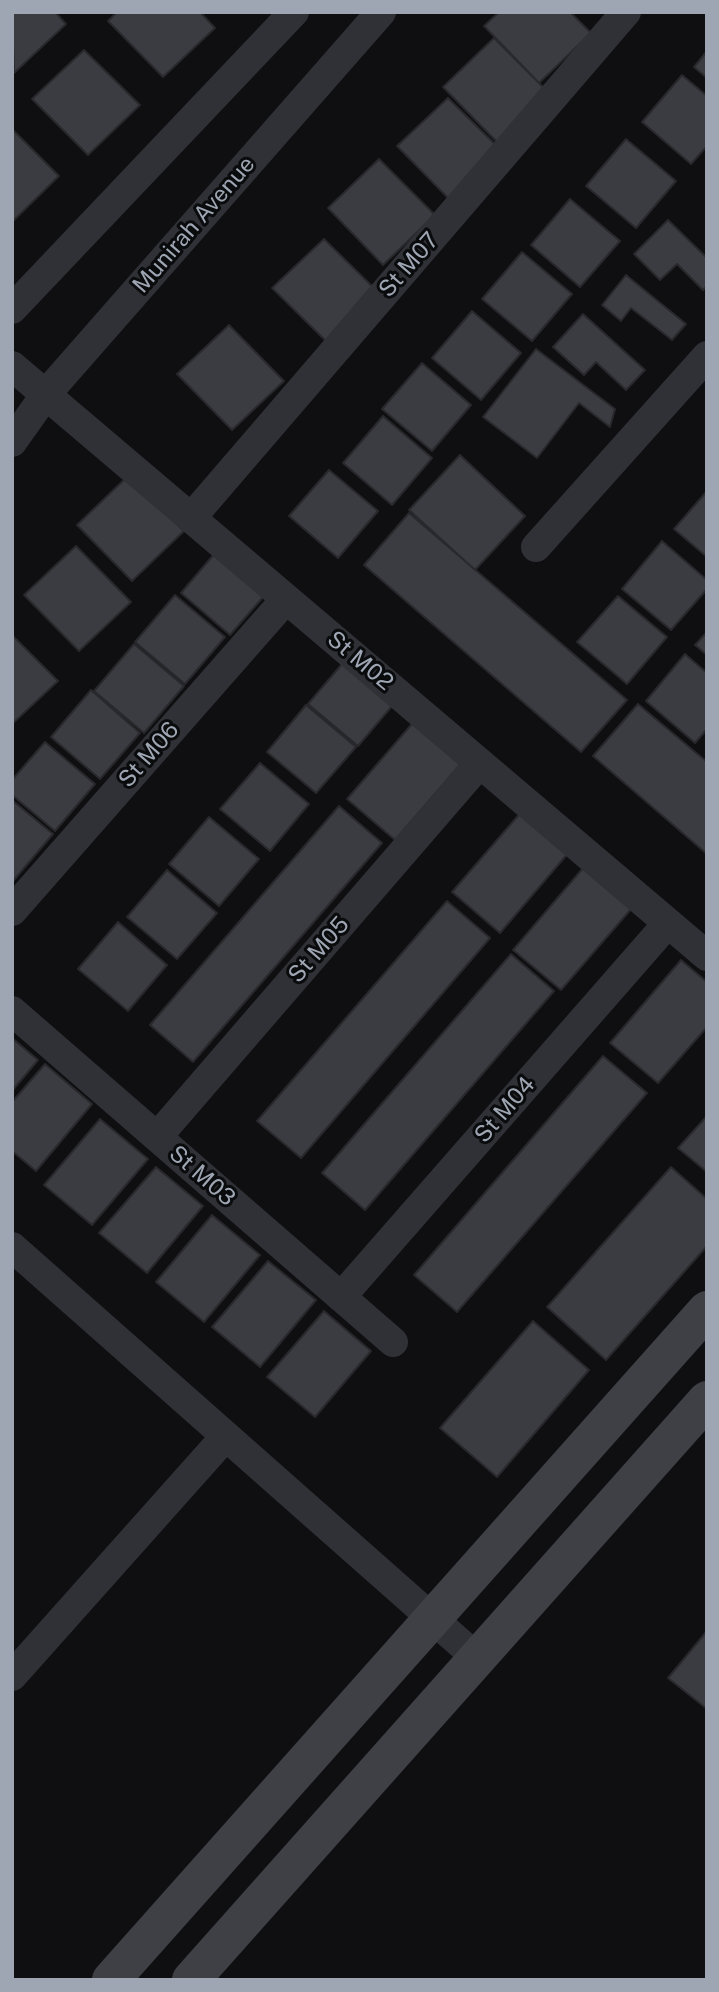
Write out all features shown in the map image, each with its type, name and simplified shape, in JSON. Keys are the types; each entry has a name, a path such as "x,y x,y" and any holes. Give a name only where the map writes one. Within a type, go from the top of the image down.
{"street":[{"path":"12,309 294,12"},
{"name":"Munirah Avenue","path":"12,442 46,394 381,12"},
{"name":"St M07","path":"191,518 626,12"},
{"path":"536,547 707,356"},
{"name":"St M02","path":"12,366 707,956"},
{"name":"St M06","path":"12,911 286,598"},
{"name":"St M05","path":"157,1137 480,763"},
{"name":"St M04","path":"341,1297 668,923"},
{"name":"St M03","path":"12,1010 393,1342"},
{"path":"18,1264 226,1436 477,1658"},
{"path":"111,1980 707,1310"},
{"path":"163,1922 200,1970 707,1399"},
{"path":"605,1425 651,1462"},
{"path":"12,1676 226,1436"},
{"path":"312,1754 357,1793"}],"building":[{"path":"12,12 55,12 66,24 14,73"},
{"path":"117,12 200,12 215,28 163,77 108,21"},
{"path":"499,12 570,12 591,33 539,83 484,26"},
{"path":"494,38 550,94 498,143 443,87"},
{"path":"84,50 140,105 88,155 32,99"},
{"path":"707,51 707,78 694,67"},
{"path":"682,75 707,96 707,146 691,164 642,122"},
{"path":"448,98 504,153 452,202 397,146"},
{"path":"12,129 59,176 12,222"},
{"path":"626,139 676,181 636,228 586,186"},
{"path":"379,159 435,215 383,265 328,208"},
{"path":"570,199 620,241 580,287 531,245"},
{"path":"668,220 707,258 707,286 703,290 677,264 660,280 634,254"},
{"path":"324,239 380,294 328,343 272,288"},
{"path":"522,252 572,294 532,341 482,299"},
{"path":"626,275 686,324 672,340 631,308 621,321 602,305"},
{"path":"472,311 521,353 481,400 432,358"},
{"path":"583,314 645,370 626,390 596,362 584,375 553,347"},
{"path":"229,325 284,381 232,430 177,374"},
{"path":"536,349 615,409 610,427 579,403 537,458 483,417"},
{"path":"422,363 471,405 432,451 382,409"},
{"path":"383,416 432,458 392,505 343,463"},
{"path":"460,455 525,516 475,570 409,510"},
{"path":"329,470 378,511 338,558 289,516"},
{"path":"128,476 184,531 132,581 77,525"},
{"path":"707,491 707,557 674,529"},
{"path":"409,513 627,700 581,752 364,565"},
{"path":"662,541 707,580 707,589 671,630 622,589"},
{"path":"76,546 131,602 79,651 24,595"},
{"path":"221,546 271,588 230,635 181,593"},
{"path":"175,595 225,637 185,684 135,642"},
{"path":"618,596 667,637 627,684 577,642"},
{"path":"707,632 707,655 695,645"},
{"path":"12,635 58,681 12,724"},
{"path":"134,644 184,686 144,733 94,691"},
{"path":"685,654 707,673 707,729 695,743 646,701"},
{"path":"348,657 398,699 358,746 308,704"},
{"path":"91,690 140,733 100,779 51,737"},
{"path":"638,704 707,762 707,854 593,756"},
{"path":"306,705 356,747 316,793 267,752"},
{"path":"418,717 466,758 395,840 347,799"},
{"path":"45,742 95,784 55,831 12,795 12,780"},
{"path":"260,763 309,804 270,851 220,809"},
{"path":"12,800 53,834 13,881 12,880"},
{"path":"339,806 382,843 193,1062 150,1025"},
{"path":"523,810 570,851 500,933 452,892"},
{"path":"209,817 259,859 219,906 169,864"},
{"path":"584,867 632,908 561,990 513,950"},
{"path":"167,870 217,913 177,959 127,917"},
{"path":"447,901 490,938 301,1158 257,1121"},
{"path":"118,922 167,965 128,1011 78,969"},
{"path":"511,954 554,991 365,1210 322,1173"},
{"path":"681,960 707,982 707,1027 658,1083 610,1043"},
{"path":"12,1038 38,1060 12,1091"},
{"path":"603,1056 647,1093 457,1312 414,1275"},
{"path":"45,1064 92,1104 36,1171 12,1151 12,1102"},
{"path":"707,1116 707,1172 678,1148"},
{"path":"100,1119 148,1159 92,1225 44,1185"},
{"path":"156,1167 203,1206 147,1273 99,1233"},
{"path":"671,1167 707,1199 707,1246 606,1360 547,1307"},
{"path":"212,1215 260,1255 204,1322 156,1282"},
{"path":"268,1261 316,1300 260,1367 212,1327"},
{"path":"324,1311 371,1351 315,1417 267,1377"},
{"path":"533,1321 589,1370 497,1477 440,1428"},
{"path":"707,1631 707,1709 668,1678"}]}
